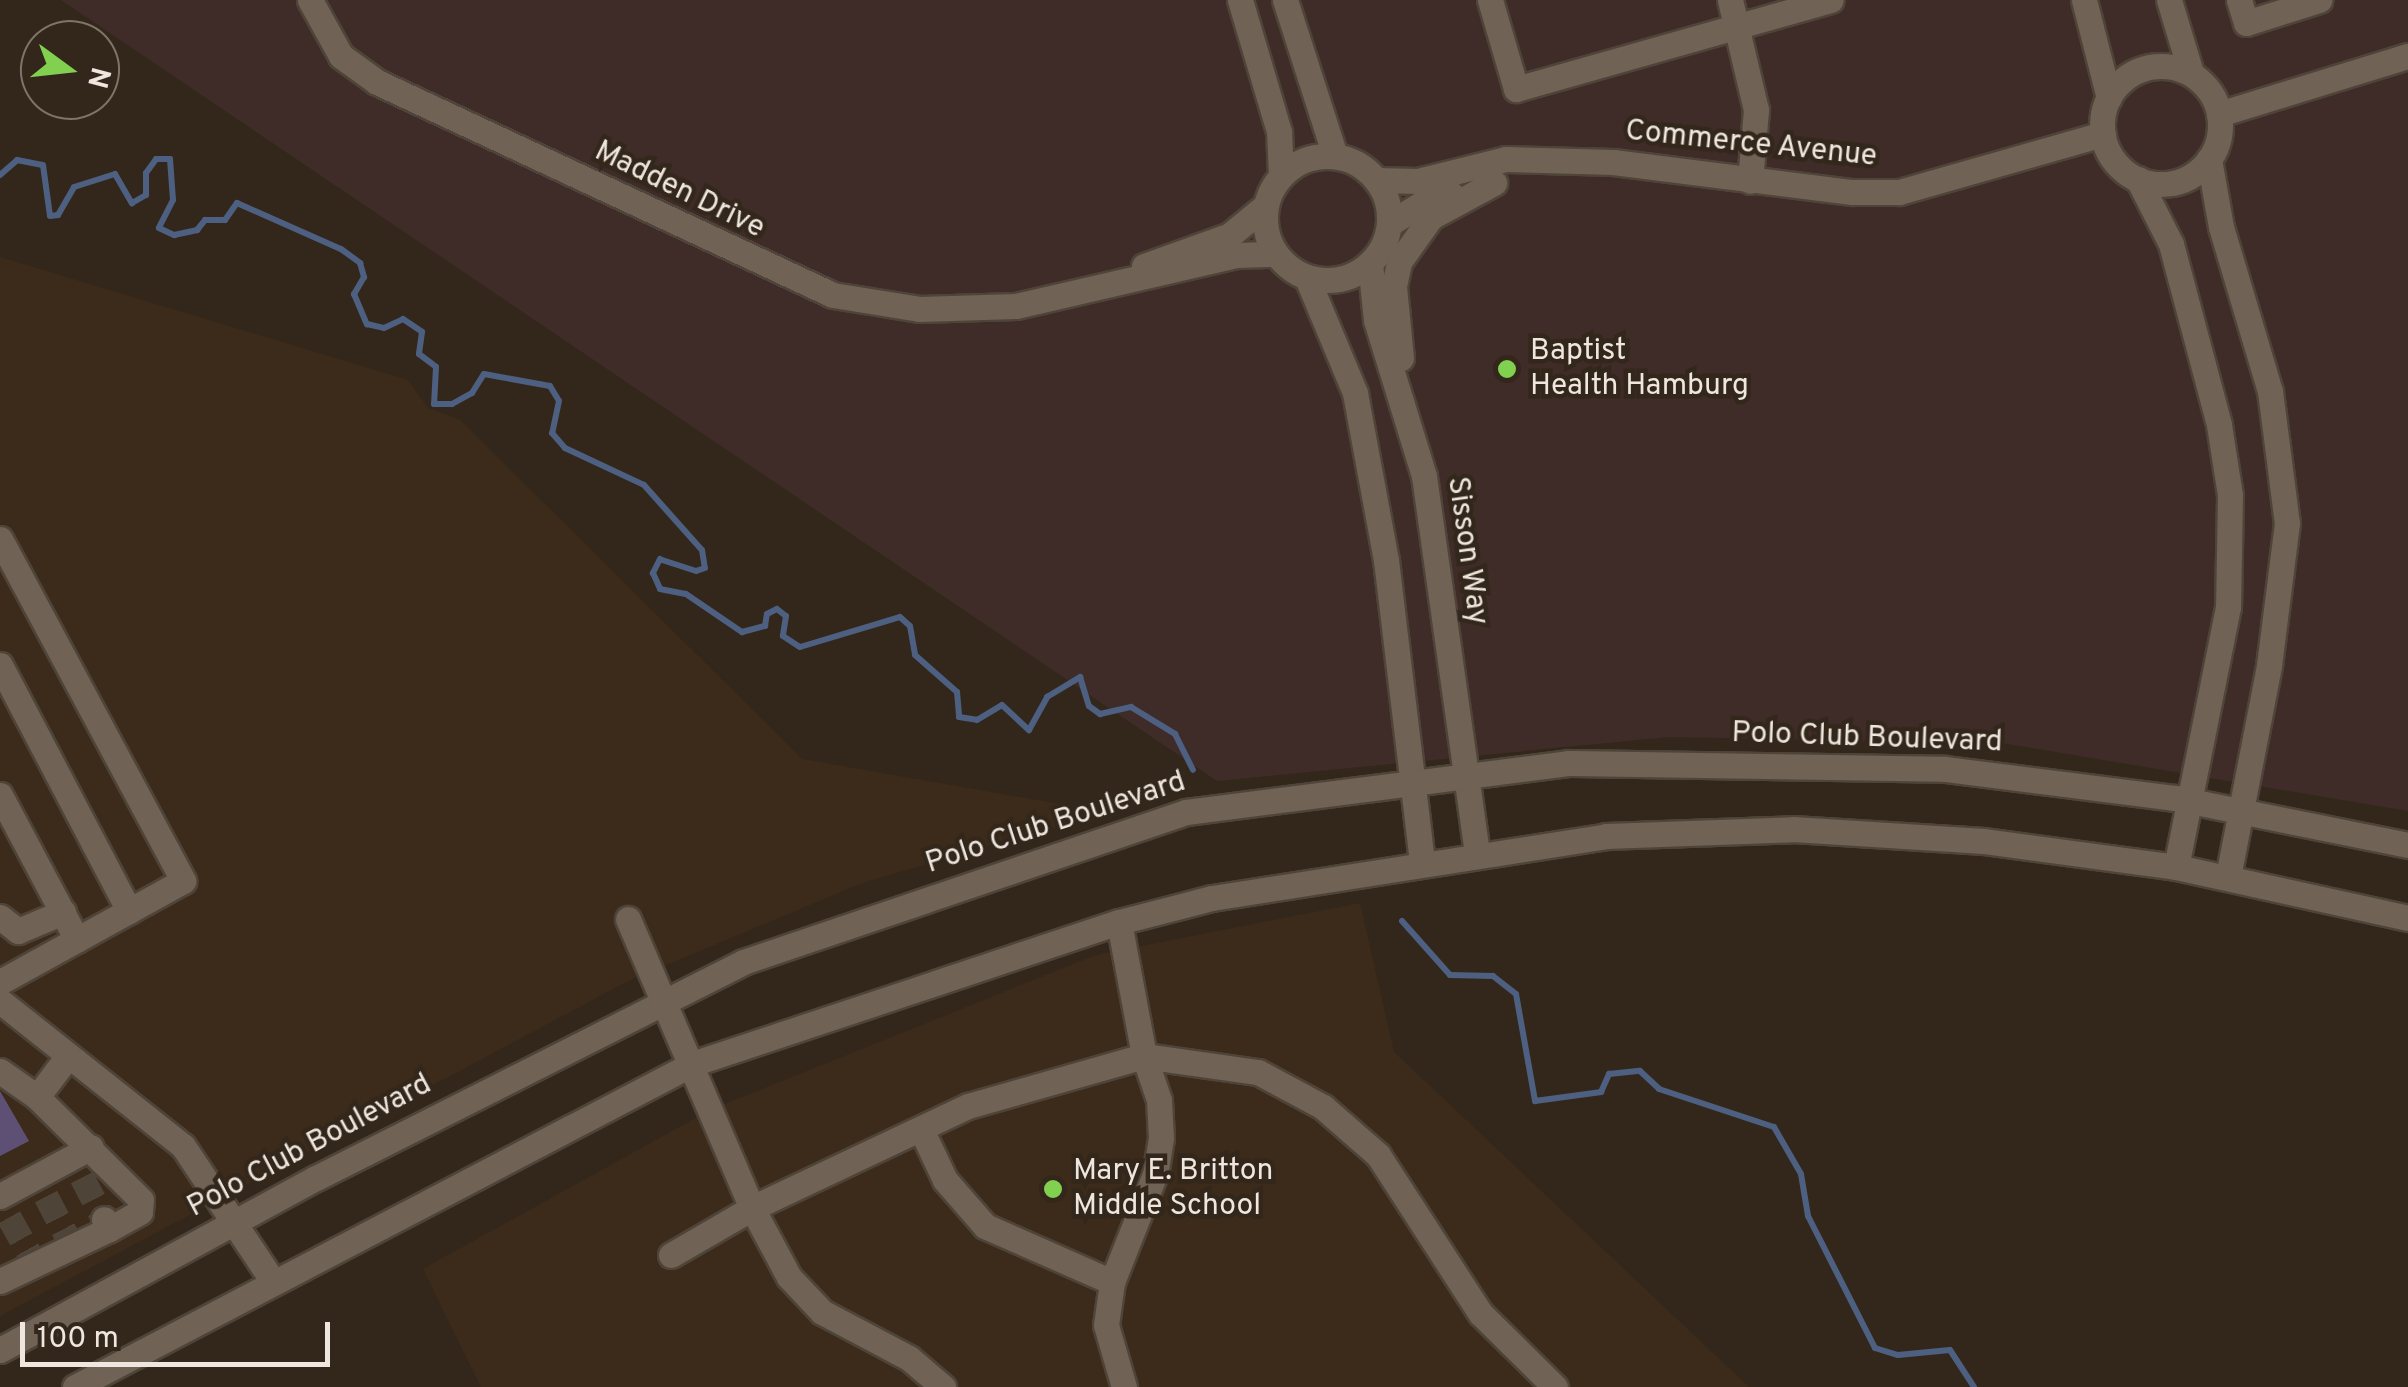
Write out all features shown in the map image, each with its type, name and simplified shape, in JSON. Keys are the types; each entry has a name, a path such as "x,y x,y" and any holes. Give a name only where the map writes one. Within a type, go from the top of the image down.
{"street":[{"name":"Madden Drive","path":"310,0 341,56 377,82 781,276 833,295 919,309 1016,306 1237,255 1275,254"},
{"path":"1240,0 1279,132 1281,175 1265,206 1275,254 1307,278 1354,394 1386,560 1422,861"},
{"path":"1285,0 1335,156"},
{"path":"1490,0 1516,89 1831,0"},
{"path":"1730,0 1756,110 1750,181"},
{"path":"2084,0 2109,98 2103,134 2111,156 2138,179 2172,244 2220,425 2230,494 2228,608 2176,867"},
{"path":"2170,0 2191,74 2214,98 2220,114 2209,159 2221,227 2270,392 2287,523 2269,666 2228,876"},
{"path":"2239,0 2246,22 2319,0"},
{"path":"2220,114 2408,56"},
{"path":"2109,98 2136,72 2154,66 2191,74"},
{"name":"Commerce Avenue","path":"1376,180 1418,180 1506,159 1899,192 2103,134"},
{"path":"1281,175 1306,159 1335,156 1376,180 1389,224 1370,263 1340,280 1307,278"},
{"path":"2138,179 2170,183 2209,159"},
{"name":"Commerce Avenue","path":"1389,224 1424,202 1564,162"},
{"path":"1424,476 1397,332 1399,262 1431,218 1494,182"},
{"name":"Madden Drive","path":"1074,293 1230,236 1265,206"},
{"name":"Sisson Way","path":"1370,263 1376,320 1424,476 1477,854"},
{"path":"0,539 183,881 0,982"},
{"path":"0,664 129,911"},
{"name":"Polo Club Boulevard","path":"0,1350 237,1221 743,962 1186,812 1568,763 1945,769 2189,800 2408,845"},
{"path":"0,795 77,940"},
{"path":"75,1387 272,1280 692,1064 1119,922 1422,861 1606,836 1793,829 1984,841 2176,867 2408,918"},
{"path":"0,917 18,931 63,912"},
{"path":"628,919 752,1208 789,1277 822,1312 909,1358 943,1387"},
{"path":"1119,922 1144,1056 1159,1100 1162,1138 1154,1174 1112,1282 1106,1324 1124,1387"},
{"path":"0,1002 183,1146 237,1221 272,1280"},
{"path":"37,1096 68,1056"},
{"path":"671,1255 752,1208 968,1106 1144,1056 1258,1072 1322,1106 1378,1154 1481,1314 1555,1387"},
{"path":"0,1071 37,1096 82,1160 141,1200 140,1212 2,1273"},
{"path":"921,1130 945,1180 984,1226 1112,1282"},
{"path":"3,1204 82,1160"}],"shaded area":[{"name":"Baptist Health Hamburg","path":"61,0 2408,0 2408,811 2002,743 1669,737 1217,781 120,40 120,20 91,20"},
{"path":"0,257 408,380 428,408 460,420 802,759 1106,812 862,883 628,981 0,1316"},
{"name":"Mary E. Britton Middle School","path":"1360,903 1394,1052 1749,1387 481,1387 423,1269 710,1110 1096,955"}],"building":[{"path":"0,1091 29,1141 0,1156"}],"waterway":[{"path":"0,175 17,160 43,165 50,216 58,215 74,187 115,174 132,203 146,195 146,173 156,159 170,159 173,200 159,228 174,235 197,230 205,220 225,220 237,203 341,249 360,263 364,277 354,294 367,324 384,328 403,319 422,332 419,354 436,367 434,404 452,404 472,393 484,374 550,386 559,401 552,433 565,448 644,485 702,550 705,568 696,571 660,559 653,573 660,589 686,594 742,632 765,626 767,614 777,609 786,616 783,636 800,647 900,617 910,626 915,655 957,692 959,717 977,720 1002,705 1029,730 1047,697 1080,677 1089,706 1100,714 1131,707 1175,734 1193,770"},
{"path":"1402,921 1450,975 1493,976 1516,994 1535,1101 1601,1092 1609,1074 1640,1071 1659,1089 1774,1127 1801,1174 1808,1216 1875,1348 1898,1355 1950,1350 1974,1387"}],"tunnel":[{"path":"82,1177 104,1219"},
{"path":"46,1196 68,1238"},
{"path":"9,1217 31,1256"}],"place":[{"name":"Baptist Health Hamburg","path":"1507,369"},
{"name":"Mary E. Britton Middle School","path":"1053,1189"}]}
